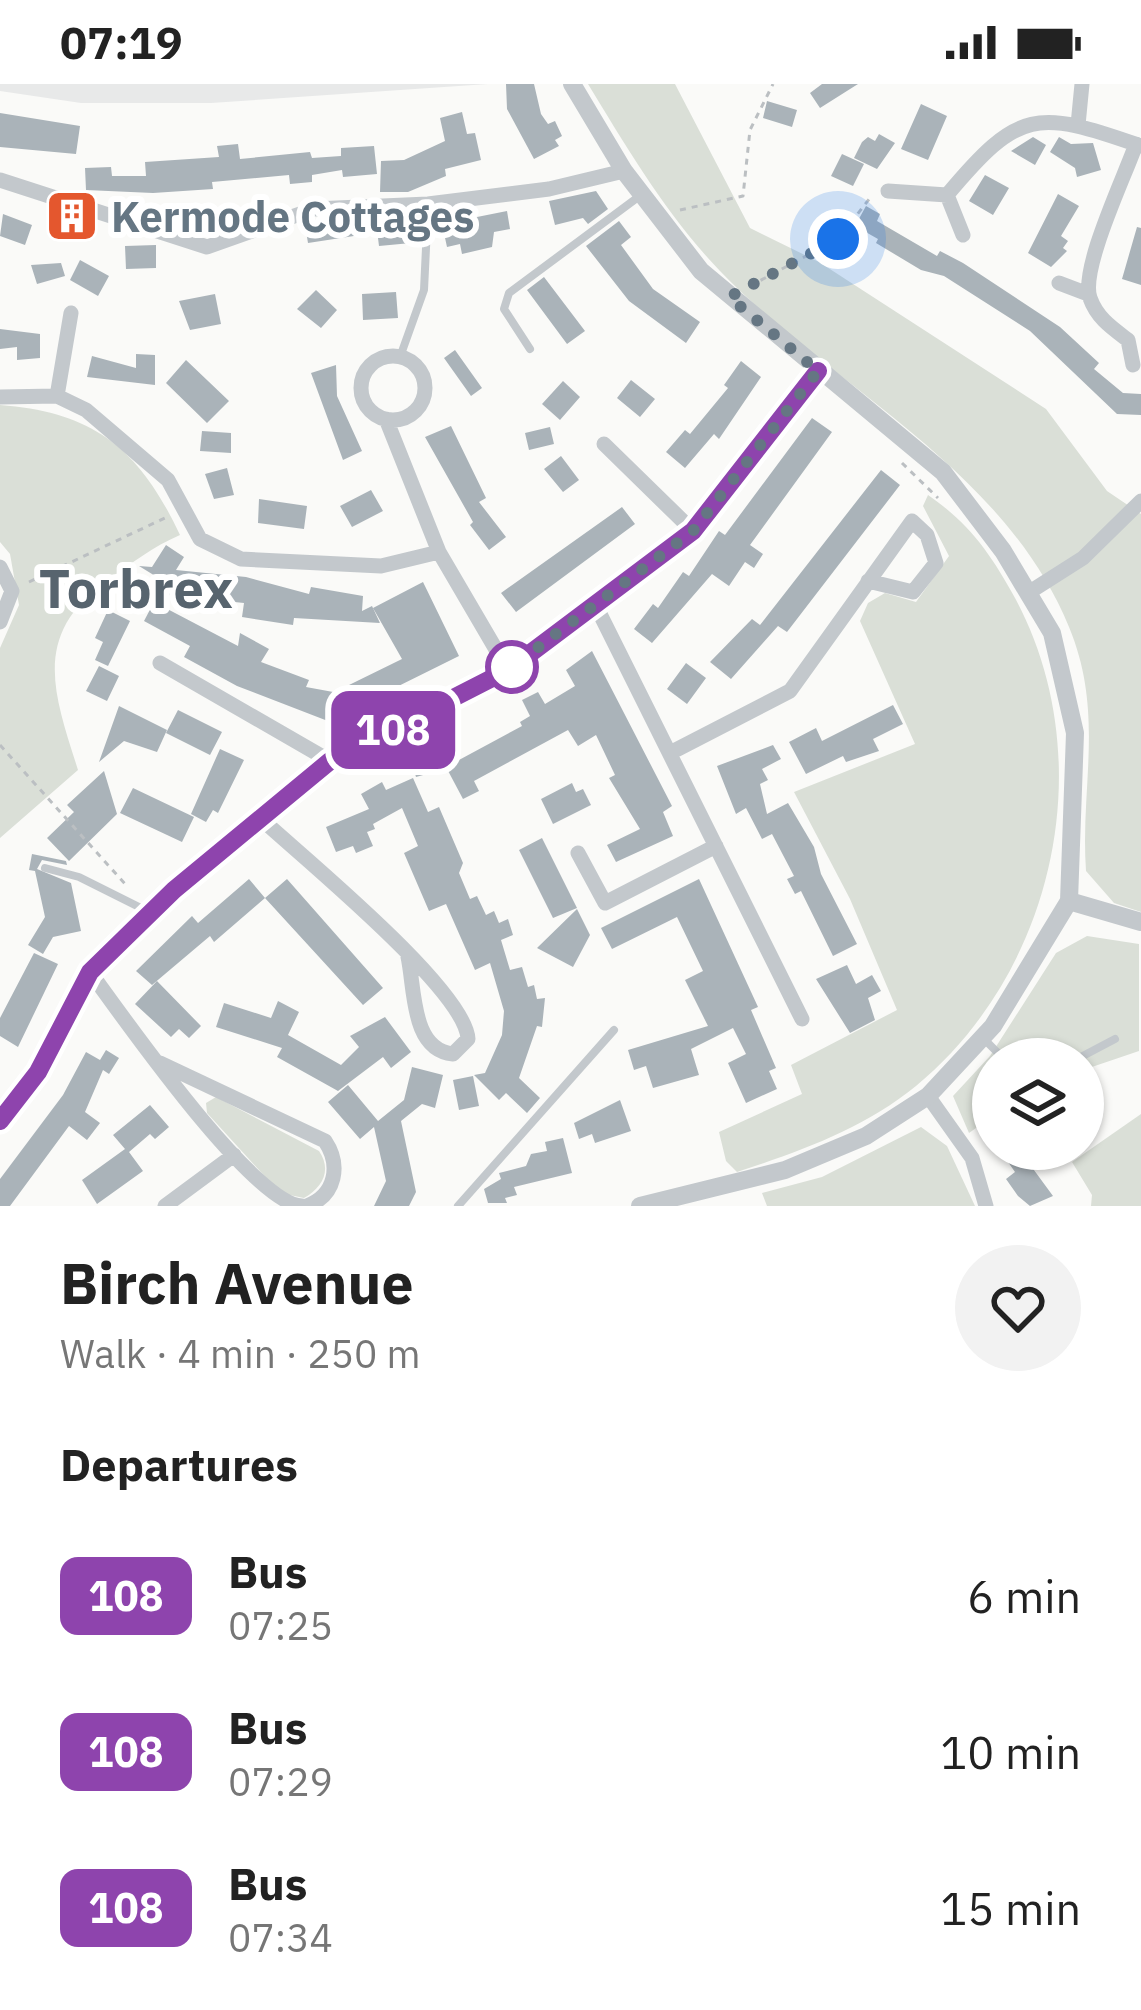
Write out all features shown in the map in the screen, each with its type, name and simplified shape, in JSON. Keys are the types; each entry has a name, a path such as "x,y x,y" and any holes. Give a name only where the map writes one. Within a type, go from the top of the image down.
{"street":[{"path":"572,84 654,214 729,297 943,472 1052,633 1075,734 1069,901 982,1037 928,1096 866,1136 785,1170 640,1206"},
{"path":"1078,125 1082,84"},
{"path":"947,195 986,148 1026,120 1078,125 1138,145 1094,257 1088,294 1104,322 1127,340 1133,365"},
{"path":"0,180 208,247 314,209 428,204 549,189 624,171"},
{"path":"888,191 947,195"},
{"path":"947,195 964,235"},
{"path":"1059,283 1088,294"},
{"path":"57,395 71,313"},
{"path":"386,419 406,417 424,395 422,375 400,357 374,362 361,385 365,403 386,419 440,552 508,670"},
{"path":"0,1121 38,1072 90,972 151,913 258,816 330,761 508,670 693,531 818,371"},
{"path":"0,397 57,395 130,443 168,480 200,539 242,559 316,567 381,566 440,552"},
{"path":"604,444 693,531"},
{"path":"1028,593 1083,558 1141,501"},
{"path":"670,753 790,691 868,581 912,520 927,535 936,562 913,592 868,581"},
{"path":"0,567 11,591 0,622"},
{"path":"596,604 802,1019"},
{"path":"160,663 330,761"},
{"path":"258,816 408,957 466,1022 468,1039 453,1054 441,1052 424,1036 408,957"},
{"path":"578,854 604,903 716,846"},
{"path":"1069,901 1141,922"},
{"path":"90,972 158,1062 234,1155 276,1198 304,1206 319,1202 335,1173 334,1155 325,1141 158,1062"},
{"path":"928,1096 972,1158 986,1206"},
{"path":"165,1206 234,1155"}],"lane":[{"path":"530,349 504,309 509,293 641,195"},
{"path":"400,357 424,290 428,204"},
{"path":"45,868 79,878 151,913"},
{"path":"458,1206 614,1030"},
{"path":"1104,1045 1115,1039"}],"path":[{"path":"654,214 743,196 749,130 773,84"},
{"path":"729,297 838,239 856,209 888,191"},
{"path":"898,460 944,502"},
{"path":"11,591 182,509"},
{"path":"0,746 151,913"}],"shaded area":[{"path":"0,84 488,84 211,103 81,103 0,91"},
{"path":"588,84 675,84 750,228 819,262 1046,409 1107,491 1141,514 1141,912 1114,903 1086,871 1086,690 1069,627 1040,571 1003,520 960,475 765,314 720,271 665,205"},
{"path":"0,405 63,416 111,441 148,480 180,535 109,579 68,621 58,643 56,689 78,770 0,838 0,648 19,605 10,554 0,542"},
{"path":"928,495 956,517 988,553 1015,598 1041,660 1056,725 1059,792 1051,858 1032,922 1003,983 964,1038 916,1086 853,1127 737,1172 726,1161 719,1132 802,1094 791,1065 897,1010 850,899 794,792 915,744 860,621 868,603 885,593 916,602 949,556 923,506"},
{"path":"1087,936 1139,944 1139,1051 1104,1063 1104,1038 1002,1038 1056,953"},
{"path":"972,1075 969,1133 953,1096"},
{"path":"216,1097 319,1151 325,1171 316,1189 304,1198 280,1193 207,1113 206,1103"},
{"path":"1141,1114 1141,1206 1091,1206 1092,1195 1077,1170 1104,1170 1104,1140"},
{"path":"921,1127 947,1146 975,1206 767,1206 762,1193 822,1177"}],"building":[{"path":"506,84 534,84 541,114 548,124 555,121 562,136 555,140 559,146 534,159 507,109"},
{"path":"822,84 858,84 820,108 810,93"},
{"path":"767,101 797,110 792,127 763,118"},
{"path":"921,104 947,116 928,160 901,149"},
{"path":"462,112 467,134 475,133 481,160 445,169 446,176 408,192 380,192 381,161 404,160 445,141 440,118"},
{"path":"0,113 80,126 76,154 0,147"},
{"path":"879,134 895,143 877,169 854,158 862,142 868,137 875,141"},
{"path":"1033,137 1046,145 1035,165 1011,151"},
{"path":"1059,137 1071,144 1093,143 1101,170 1077,177 1075,168 1050,152"},
{"path":"238,144 240,159 310,152 312,158 341,156 341,148 374,146 377,174 343,177 342,170 312,175 312,182 290,184 289,175 212,182 213,189 153,193 86,190 85,168 111,167 112,176 146,176 145,162 219,157 217,146"},
{"path":"842,154 864,164 853,186 831,176"},
{"path":"985,175 1009,188 993,215 969,201"},
{"path":"596,191 608,209 588,224 583,218 555,225 549,201"},
{"path":"1058,194 1079,206 1061,236 1068,241 1063,248 1067,251 1051,267 1028,253"},
{"path":"866,206 880,214 877,221 937,256 940,251 963,263 1060,327 1099,363 1094,369 1123,393 1141,394 1141,415 1117,414 1030,331 944,276 921,270 876,243 878,239 855,226"},
{"path":"507,211 510,229 494,232 492,247 462,254 460,244 447,247 442,224"},
{"path":"3,214 32,225 25,245 0,236"},
{"path":"409,219 411,243 379,246 376,222"},
{"path":"339,220 322,227 366,223 367,234 308,243 305,225"},
{"path":"619,221 631,237 621,245 653,289 700,322 686,343 629,301 586,246"},
{"path":"1137,227 1141,228 1141,285 1122,279"},
{"path":"156,245 156,268 126,269 125,246"},
{"path":"80,260 109,276 98,296 70,280"},
{"path":"61,263 65,276 37,284 31,265"},
{"path":"544,277 585,331 567,344 527,290"},
{"path":"316,290 337,310 321,328 297,309"},
{"path":"396,292 398,318 363,320 362,294"},
{"path":"215,294 221,324 190,330 179,301"},
{"path":"0,329 40,334 40,358 17,360 17,347 0,349"},
{"path":"455,350 482,388 471,396 444,358"},
{"path":"136,354 155,355 155,385 87,377 92,356 136,368"},
{"path":"186,360 229,401 207,423 166,383"},
{"path":"741,361 761,377 719,439 714,434 685,468 666,452 685,430 690,434 728,388 724,385"},
{"path":"336,365 337,396 362,451 343,460 311,373"},
{"path":"631,380 655,399 640,417 617,398"},
{"path":"563,381 580,397 560,420 542,404"},
{"path":"812,418 832,432 750,545 763,554 754,568 745,562 729,586 712,574 652,643 634,629 653,604 658,608 683,572 689,576 719,531 725,535"},
{"path":"451,426 486,498 479,502 506,537 489,550 470,525 473,522 425,437"},
{"path":"550,427 554,444 529,450 525,433"},
{"path":"202,431 231,433 231,453 200,451"},
{"path":"561,456 579,480 563,492 544,469"},
{"path":"227,468 234,495 214,499 205,474"},
{"path":"881,470 900,485 787,632 778,626 731,679 710,662 752,619 760,625"},
{"path":"371,490 383,511 352,527 340,506"},
{"path":"259,499 307,506 304,529 258,523"},
{"path":"622,507 635,524 516,612 501,593"},
{"path":"166,545 184,557 176,570 246,577 309,594 311,587 363,596 362,611 372,606 380,623 294,618 293,625 242,617 244,603 158,594 165,582 139,566 152,567"},
{"path":"423,582 459,656 334,718 333,723 237,686 184,657 190,646 144,621 154,602 238,646 240,633 269,649 261,662 309,680 306,687 355,696 349,685 402,659 373,608"},
{"path":"108,610 130,621 108,666 95,660 103,642 95,638"},
{"path":"592,651 672,806 663,812 673,836 616,862 607,845 640,829 609,778 615,775 596,735 578,746 568,730 474,781 479,791 463,799 446,767 522,726 520,722 530,716 522,700 538,692 545,704 575,686 566,670"},
{"path":"686,663 706,678 687,704 667,689"},
{"path":"99,666 119,676 107,701 86,691"},
{"path":"893,705 903,724 873,739 879,751 846,762 843,756 806,774 789,742 816,728 822,741"},
{"path":"119,706 167,730 157,752 124,741 99,762"},
{"path":"178,710 222,732 210,755 166,733"},
{"path":"773,745 781,759 762,769 768,780 760,784 767,814 788,803 814,847 821,874 857,944 833,956 801,891 795,894 787,879 794,876 772,834 762,839 746,808 736,814 717,766"},
{"path":"434,746 441,770 416,777 409,753"},
{"path":"220,749 244,760 218,813 213,810 206,822 191,814"},
{"path":"104,771 117,814 69,861 47,838 74,812 67,805"},
{"path":"413,778 428,812 439,807 463,863 459,873 470,899 477,896 486,915 494,911 499,923 508,919 513,935 501,940 510,970 522,967 528,987 534,985 537,999 545,998 542,1027 537,1026 519,1078 540,1098 527,1113 506,1093 499,1100 474,1075 485,1073 502,1035 504,1011 490,963 475,970 446,904 429,911 404,853 418,846 402,808 373,824 375,829 367,832 373,846 356,853 353,846 336,852 326,827 369,809 361,794 382,782 386,790"},
{"path":"572,783 576,792 583,789 591,805 553,824 541,799"},
{"path":"133,788 194,817 182,842 120,813"},
{"path":"542,838 577,908 553,918 519,850"},
{"path":"32,854 66,861 67,865 42,860 37,869 71,883 81,931 53,937 43,954 28,945 45,917 35,871 29,870"},
{"path":"249,879 265,898 214,942 210,936 152,985 136,971 192,916 198,923"},
{"path":"287,879 383,988 363,1005 265,898"},
{"path":"699,879 758,1007 751,1010 776,1068 769,1071 777,1089 746,1103 728,1063 746,1054 733,1028 691,1049 699,1075 653,1088 646,1066 634,1070 628,1050 708,1026 685,980 703,971 677,917 612,949 601,928"},
{"path":"577,909 590,935 573,967 537,948"},
{"path":"34,953 58,964 18,1047 0,1036 0,1018"},
{"path":"847,965 856,984 872,975 881,991 868,998 875,1020 850,1033 816,979"},
{"path":"157,981 201,1026 189,1038 179,1029 171,1037 135,1004"},
{"path":"278,1001 299,1012 288,1035 341,1065 359,1047 350,1036 385,1017 411,1052 391,1068 383,1057 338,1091 277,1057 282,1048 216,1027 224,1003 271,1018"},
{"path":"106,1050 119,1058 109,1074 103,1070 85,1112 100,1123 87,1140 69,1126 10,1206 0,1206 0,1179 63,1095 86,1052 100,1060"},
{"path":"412,1067 443,1075 435,1108 422,1104 401,1121 416,1192 409,1206 374,1206 386,1181 374,1127 360,1139 328,1102 348,1085 378,1121 404,1100"},
{"path":"473,1076 479,1106 459,1110 453,1080"},
{"path":"620,1100 631,1131 595,1143 592,1134 579,1139 574,1123"},
{"path":"150,1105 169,1127 155,1139 150,1134 129,1152 143,1171 97,1204 82,1180 125,1149 113,1135"},
{"path":"563,1138 572,1173 514,1187 517,1195 505,1198 507,1203 488,1203 484,1189 501,1179 499,1173 526,1166 531,1154 547,1151 545,1142"},
{"path":"1034,1170 1053,1196 1030,1206 1006,1179 1015,1172"}],"bus line":[{"name":"108","path":"0,1121 38,1072 90,972 174,890 330,761 508,670 693,531 725,496 818,371"}],"place":[{"name":"Kermode Cottages","path":"72,216"}],"district":[{"name":"Torbrex","path":"136,588"}],"route":[{"path":"512,667 508,670 693,531 725,496 818,371 729,297 838,239"}]}
